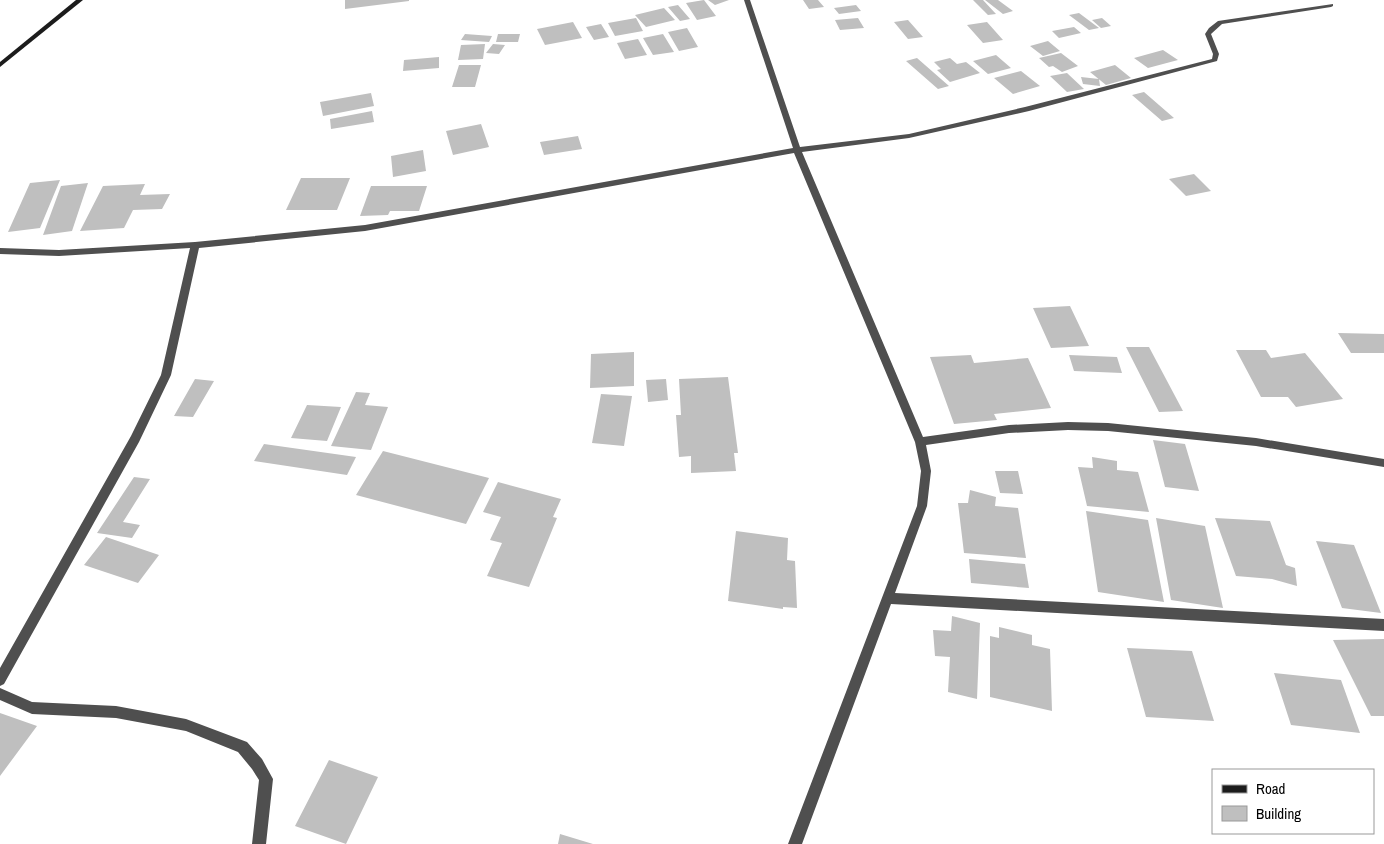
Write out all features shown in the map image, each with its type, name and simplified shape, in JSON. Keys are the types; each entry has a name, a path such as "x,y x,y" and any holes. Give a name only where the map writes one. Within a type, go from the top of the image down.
{"street":[{"path":"0,65 80,0"},
{"path":"747,0 797,150 920,442 926,471 922,506 795,844"},
{"path":"0,251 59,253 195,245 365,228 797,150 909,136 1026,109 1214,60 1216,54 1208,34 1220,22 1331,5"},
{"path":"0,680 135,439 166,375 195,245"},
{"path":"920,442 1009,429 1068,426 1100,427 1256,442 1384,464"},
{"path":"887,598 1384,625"},
{"path":"0,694 32,708 116,712 186,726 242,747 257,764 266,779 259,844"}],"building":[{"path":"345,0 409,0 409,1 345,9"},
{"path":"704,0 716,16 697,20 686,3"},
{"path":"708,0 729,0 715,5"},
{"path":"803,0 818,0 824,7 809,9"},
{"path":"973,0 983,0 996,14 988,15"},
{"path":"985,0 998,0 1013,11 1003,14"},
{"path":"678,5 690,19 680,21 668,7"},
{"path":"856,5 861,11 839,14 834,8"},
{"path":"664,8 675,20 646,27 635,15"},
{"path":"1079,13 1099,28 1089,30 1069,15"},
{"path":"636,18 643,31 615,36 608,23"},
{"path":"858,18 864,28 840,30 835,20"},
{"path":"1102,18 1111,26 1101,28 1092,20"},
{"path":"908,20 923,37 908,39 894,22"},
{"path":"573,22 582,38 545,45 537,29"},
{"path":"987,22 1003,40 983,43 967,25"},
{"path":"601,24 609,37 594,40 586,27"},
{"path":"1074,27 1081,33 1059,38 1052,31"},
{"path":"687,28 698,47 679,51 668,32"},
{"path":"465,34 492,36 489,42 461,40"},
{"path":"498,34 520,34 518,42 496,42"},
{"path":"663,34 674,52 653,55 643,38"},
{"path":"638,39 647,55 625,59 617,43"},
{"path":"1048,41 1060,51 1043,56 1030,46"},
{"path":"485,44 483,59 458,60 461,45"},
{"path":"493,44 505,45 499,54 486,53"},
{"path":"1163,50 1178,60 1148,68 1134,58"},
{"path":"1061,53 1078,66 1062,72 1053,66 1049,67 1039,58"},
{"path":"996,55 1011,68 988,74 973,61"},
{"path":"439,57 439,68 403,71 404,60"},
{"path":"917,58 949,86 938,89 906,61"},
{"path":"950,58 957,64 966,62 980,73 950,82 937,70 941,69 934,62"},
{"path":"459,65 481,65 475,87 452,87"},
{"path":"1115,65 1131,78 1106,85 1090,72"},
{"path":"1021,71 1040,86 1013,94 994,78"},
{"path":"1067,73 1084,89 1067,92 1050,76"},
{"path":"1081,77 1099,79 1100,86 1083,84"},
{"path":"1144,92 1174,118 1162,121 1132,95"},
{"path":"371,93 374,106 323,116 320,102"},
{"path":"372,111 374,122 331,129 330,119"},
{"path":"481,124 489,147 453,155 446,131"},
{"path":"578,136 582,149 544,155 540,142"},
{"path":"423,150 426,171 393,177 391,156"},
{"path":"1194,174 1211,191 1186,196 1169,179"},
{"path":"301,178 350,178 337,210 286,210"},
{"path":"60,180 40,228 8,232 30,183"},
{"path":"88,183 72,231 43,235 61,186"},
{"path":"145,184 140,195 170,194 162,209 133,210 124,228 80,231 103,186"},
{"path":"371,186 427,186 419,211 390,211 388,215 360,216"},
{"path":"1070,306 1089,346 1051,348 1033,308"},
{"path":"1338,333 1384,334 1384,353 1351,353"},
{"path":"1126,347 1149,347 1183,411 1159,412"},
{"path":"1236,350 1266,350 1271,358 1305,353 1343,399 1296,407 1288,397 1261,397"},
{"path":"634,352 634,386 590,388 591,354"},
{"path":"971,355 974,363 1028,358 1051,408 994,414 997,420 954,424 930,357"},
{"path":"1069,355 1117,357 1122,373 1074,371"},
{"path":"728,377 738,453 734,453 736,471 691,473 691,456 679,457 676,415 681,415 679,379"},
{"path":"195,379 214,381 193,417 174,416"},
{"path":"666,379 668,400 648,402 646,380"},
{"path":"356,392 370,393 365,405 388,407 371,450 331,446"},
{"path":"601,394 632,396 624,446 592,443"},
{"path":"307,405 341,407 327,441 291,438"},
{"path":"1153,440 1185,444 1199,491 1165,487"},
{"path":"264,444 356,457 347,475 254,461"},
{"path":"383,451 489,478 466,524 356,495"},
{"path":"1092,457 1117,461 1117,470 1138,472 1149,512 1087,506 1078,467 1093,468"},
{"path":"995,471 1018,471 1023,494 1000,493"},
{"path":"134,477 150,479 123,522 140,525 132,538 97,533"},
{"path":"498,482 561,499 553,517 557,518 529,587 487,576 502,543 490,540 501,517 483,512"},
{"path":"970,490 996,497 995,506 1018,508 1026,558 964,553 958,503 968,503"},
{"path":"1086,511 1148,520 1164,602 1098,592"},
{"path":"1156,518 1205,526 1223,608 1171,600"},
{"path":"1215,518 1270,521 1286,565 1295,568 1297,586 1272,579 1236,576"},
{"path":"736,531 788,538 787,560 795,561 797,608 783,607 783,609 728,601"},
{"path":"106,537 159,555 138,583 84,565"},
{"path":"1316,541 1354,545 1381,613 1342,608"},
{"path":"969,559 1025,564 1029,588 971,583"},
{"path":"952,616 980,623 977,699 948,692 950,657 935,656 933,630 951,631"},
{"path":"999,627 1032,635 1032,645 1050,649 1052,711 990,697 990,636 999,638"},
{"path":"1384,639 1384,716 1371,716 1333,640"},
{"path":"1127,648 1192,651 1214,721 1146,717"},
{"path":"1274,673 1341,680 1360,733 1291,725"},
{"path":"0,713 37,726 0,776"},
{"path":"329,760 378,777 346,844 295,826"},
{"path":"560,834 593,844 558,844"}]}
